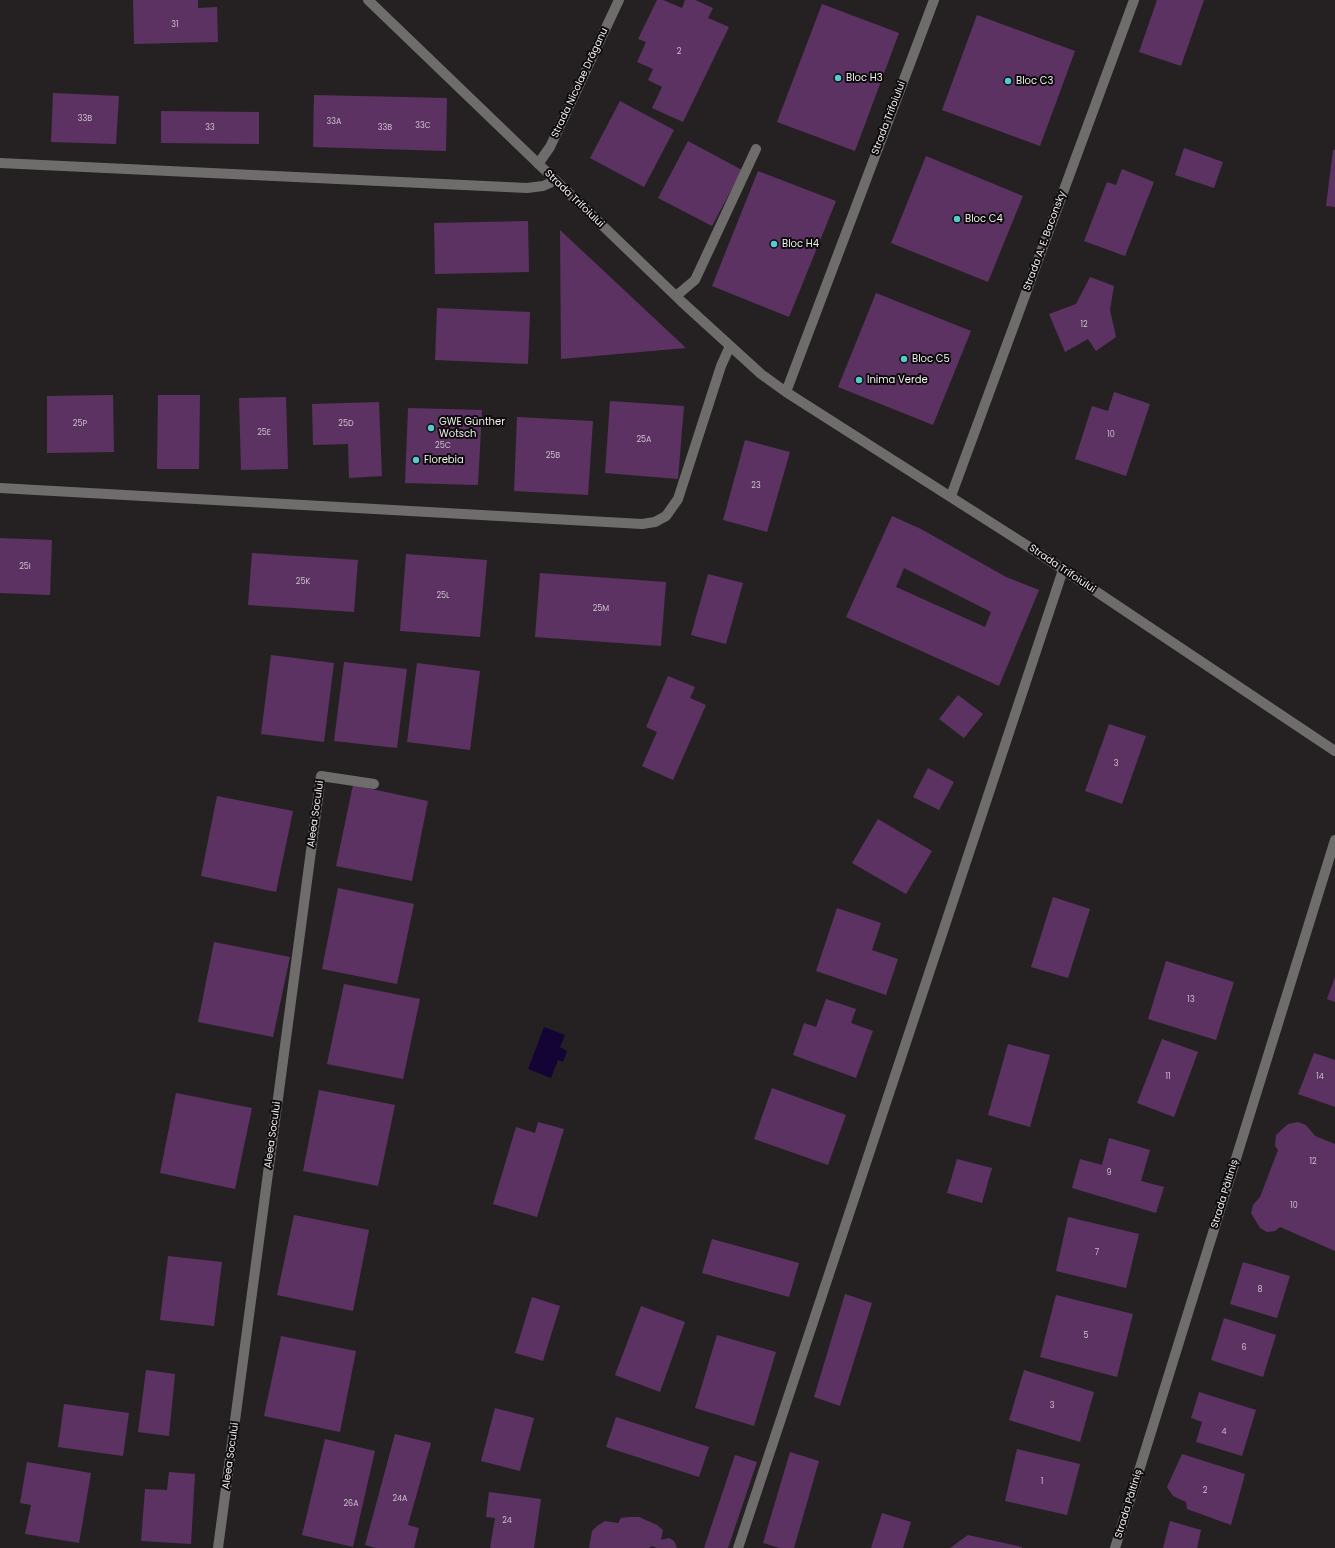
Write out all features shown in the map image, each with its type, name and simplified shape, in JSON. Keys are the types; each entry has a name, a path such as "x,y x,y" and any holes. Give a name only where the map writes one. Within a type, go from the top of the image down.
{"street":[{"name":"Strada Trifoiului","path":"368,0 553,179 676,296 761,374 786,392 951,496 1189,652 1335,752"},
{"name":"Strada Nicolae Drăganu","path":"538,164 550,147 619,0"},
{"name":"Strada Trifoiului","path":"786,392 934,0"},
{"name":"Strada A. E. Baconsky","path":"951,496 1134,0"},
{"path":"676,296 696,280 756,149"},
{"path":"0,163 527,188 543,186 553,179"},
{"path":"0,488 634,524 655,522 666,516 678,499 721,366 730,346"},
{"path":"738,1548 1063,570"},
{"name":"Aleea Socului","path":"218,1548 321,776 374,784"},
{"name":"Strada Păltiniș","path":"1115,1548 1335,840"}],"shaded area":[{"path":"544,1027 565,1035 560,1047 567,1051 563,1062 558,1060 551,1078 528,1069"}],"building":[{"path":"133,0 198,0 198,8 217,7 218,42 134,44"},
{"path":"657,0 663,0 682,8 685,0 695,0 713,8 708,18 729,27 683,122 652,108 662,87 648,80 653,69 637,62 646,42 638,39"},
{"path":"1157,0 1204,0 1181,66 1139,52"},
{"name":"Bloc H3","path":"822,4 899,33 855,151 777,122"},
{"name":"Bloc C3","path":"977,15 1075,51 1040,146 942,110"},
{"path":"53,93 119,96 116,144 51,142"},
{"path":"314,95 447,98 446,151 313,147"},
{"path":"620,101 674,130 644,187 590,158"},
{"path":"161,111 259,112 259,144 161,143"},
{"path":"688,141 742,170 712,226 658,198"},
{"path":"1184,148 1223,162 1214,188 1175,175"},
{"path":"1333,150 1335,150 1335,207 1326,206"},
{"name":"Bloc C4","path":"926,156 1023,196 988,282 891,243"},
{"path":"1122,169 1154,182 1125,256 1084,241 1107,182 1116,185"},
{"name":"Bloc H4","path":"758,171 836,201 789,317 712,286"},
{"path":"528,221 529,272 435,274 434,223"},
{"path":"560,230 686,348 561,359"},
{"path":"1090,277 1114,286 1110,310 1116,337 1096,351 1088,339 1065,352 1049,314 1076,304"},
{"name":"Bloc C5","path":"876,293 971,331 933,425 838,387"},
{"path":"437,308 530,312 528,364 435,360"},
{"path":"1114,392 1150,404 1126,476 1075,459 1092,406 1108,411"},
{"path":"113,395 114,452 47,453 47,396"},
{"path":"158,395 200,395 199,469 157,469"},
{"path":"286,397 288,469 241,470 239,398"},
{"path":"610,401 684,406 678,479 605,473"},
{"path":"379,402 382,476 349,478 348,444 313,445 312,404"},
{"path":"408,408 482,410 478,485 405,483"},
{"path":"517,417 593,421 588,495 514,491"},
{"path":"745,440 790,452 767,532 723,520"},
{"path":"892,516 921,529 1006,577 1039,590 999,686 846,617","holes":["904,568 991,612 985,627 896,587"]},
{"path":"0,538 52,540 50,595 0,593"},
{"path":"252,553 358,560 354,612 248,605"},
{"path":"406,554 487,560 480,637 400,631"},
{"path":"540,573 666,582 661,646 535,637"},
{"path":"708,574 743,583 726,644 691,635"},
{"path":"271,655 334,663 324,742 261,734"},
{"path":"344,662 407,669 397,748 334,741"},
{"path":"417,663 480,671 470,750 407,742"},
{"path":"668,676 695,687 690,698 706,705 673,780 642,766 657,732 646,727"},
{"path":"958,695 983,714 964,738 939,719"},
{"path":"1109,724 1146,736 1122,804 1085,791"},
{"path":"928,768 954,782 939,810 913,797"},
{"path":"353,785 428,801 412,881 336,866"},
{"path":"217,796 293,811 276,892 201,876"},
{"path":"878,819 932,851 906,894 852,863"},
{"path":"338,888 414,904 397,984 322,969"},
{"path":"1053,897 1090,909 1068,978 1031,967"},
{"path":"837,908 881,923 872,950 898,959 886,995 816,971"},
{"path":"214,942 290,957 273,1037 198,1022"},
{"path":"1166,961 1234,982 1216,1040 1148,1019"},
{"path":"1335,977 1335,1002 1327,999"},
{"path":"344,984 420,999 403,1079 327,1064"},
{"path":"826,999 856,1009 851,1023 873,1031 856,1078 793,1055 804,1023 816,1027"},
{"path":"1162,1039 1198,1052 1174,1117 1137,1103"},
{"path":"1008,1044 1050,1055 1030,1127 988,1115"},
{"path":"1314,1053 1335,1060 1335,1107 1298,1094"},
{"path":"772,1088 846,1115 828,1165 754,1139"},
{"path":"319,1090 395,1105 378,1186 303,1171"},
{"path":"176,1093 252,1108 235,1189 160,1173"},
{"path":"538,1122 564,1129 537,1217 493,1204 516,1127 535,1133"},
{"path":"1298,1122 1306,1125 1315,1136 1335,1144 1335,1251 1280,1227 1275,1231 1267,1232 1260,1228 1251,1213 1253,1205 1260,1197 1278,1150 1275,1146 1276,1135 1288,1124"},
{"path":"1109,1138 1150,1150 1141,1181 1164,1187 1156,1213 1072,1188 1080,1159 1102,1165"},
{"path":"957,1159 992,1168 982,1203 947,1193"},
{"path":"294,1215 369,1230 353,1311 277,1295"},
{"path":"1068,1217 1139,1234 1126,1288 1056,1271"},
{"path":"712,1239 799,1263 789,1297 702,1273"},
{"path":"168,1256 222,1262 214,1326 160,1320"},
{"path":"1243,1262 1290,1276 1277,1318 1230,1304"},
{"path":"845,1294 872,1303 840,1406 814,1397"},
{"path":"1056,1295 1133,1314 1117,1377 1040,1357"},
{"path":"532,1297 560,1306 543,1361 515,1353"},
{"path":"641,1306 685,1322 660,1392 615,1375"},
{"path":"1224,1318 1276,1335 1263,1377 1211,1360"},
{"path":"717,1335 776,1352 754,1426 695,1408"},
{"path":"281,1336 356,1351 340,1432 264,1416"},
{"path":"146,1370 175,1374 169,1436 138,1432"},
{"path":"1024,1370 1094,1392 1080,1442 1009,1420"},
{"path":"1199,1392 1256,1410 1242,1456 1196,1442 1202,1422 1191,1418"},
{"path":"64,1404 129,1413 123,1456 58,1447"},
{"path":"495,1408 534,1418 520,1471 481,1461"},
{"path":"616,1417 709,1447 699,1477 606,1447"},
{"path":"395,1434 431,1443 408,1525 419,1528 414,1548 376,1548 365,1545"},
{"path":"325,1439 375,1451 353,1547 302,1535"},
{"path":"1017,1449 1080,1464 1067,1515 1005,1501"},
{"path":"790,1452 819,1461 794,1548 780,1548 763,1543"},
{"path":"1182,1454 1245,1474 1231,1525 1187,1509 1186,1502 1173,1496 1167,1487"},
{"path":"735,1455 757,1462 728,1548 704,1548"},
{"path":"27,1462 91,1473 79,1543 25,1534 31,1505 20,1503"},
{"path":"169,1472 195,1474 191,1544 141,1541 145,1489 167,1490"},
{"path":"489,1492 541,1499 534,1548 490,1548 495,1518 486,1517"},
{"path":"882,1513 911,1522 903,1548 871,1548"},
{"path":"639,1517 657,1525 663,1530 661,1540 669,1538 674,1541 677,1548 657,1548 652,1546 649,1548 589,1548 592,1531 597,1526 605,1521 618,1523 621,1518"},
{"path":"1170,1521 1201,1530 1197,1548 1163,1548"},
{"path":"968,1535 1022,1547 1022,1548 950,1548"}],"place":[{"name":"Bloc H3","path":"838,78"},
{"name":"Bloc C3","path":"1008,81"},
{"name":"Bloc C4","path":"957,219"},
{"name":"Bloc H4","path":"774,244"},
{"name":"Bloc C5","path":"904,359"},
{"name":"Inima Verde","path":"859,380"},
{"name":"GWE Günther Wotsch","path":"431,428"},
{"name":"Florebia","path":"416,460"}]}
